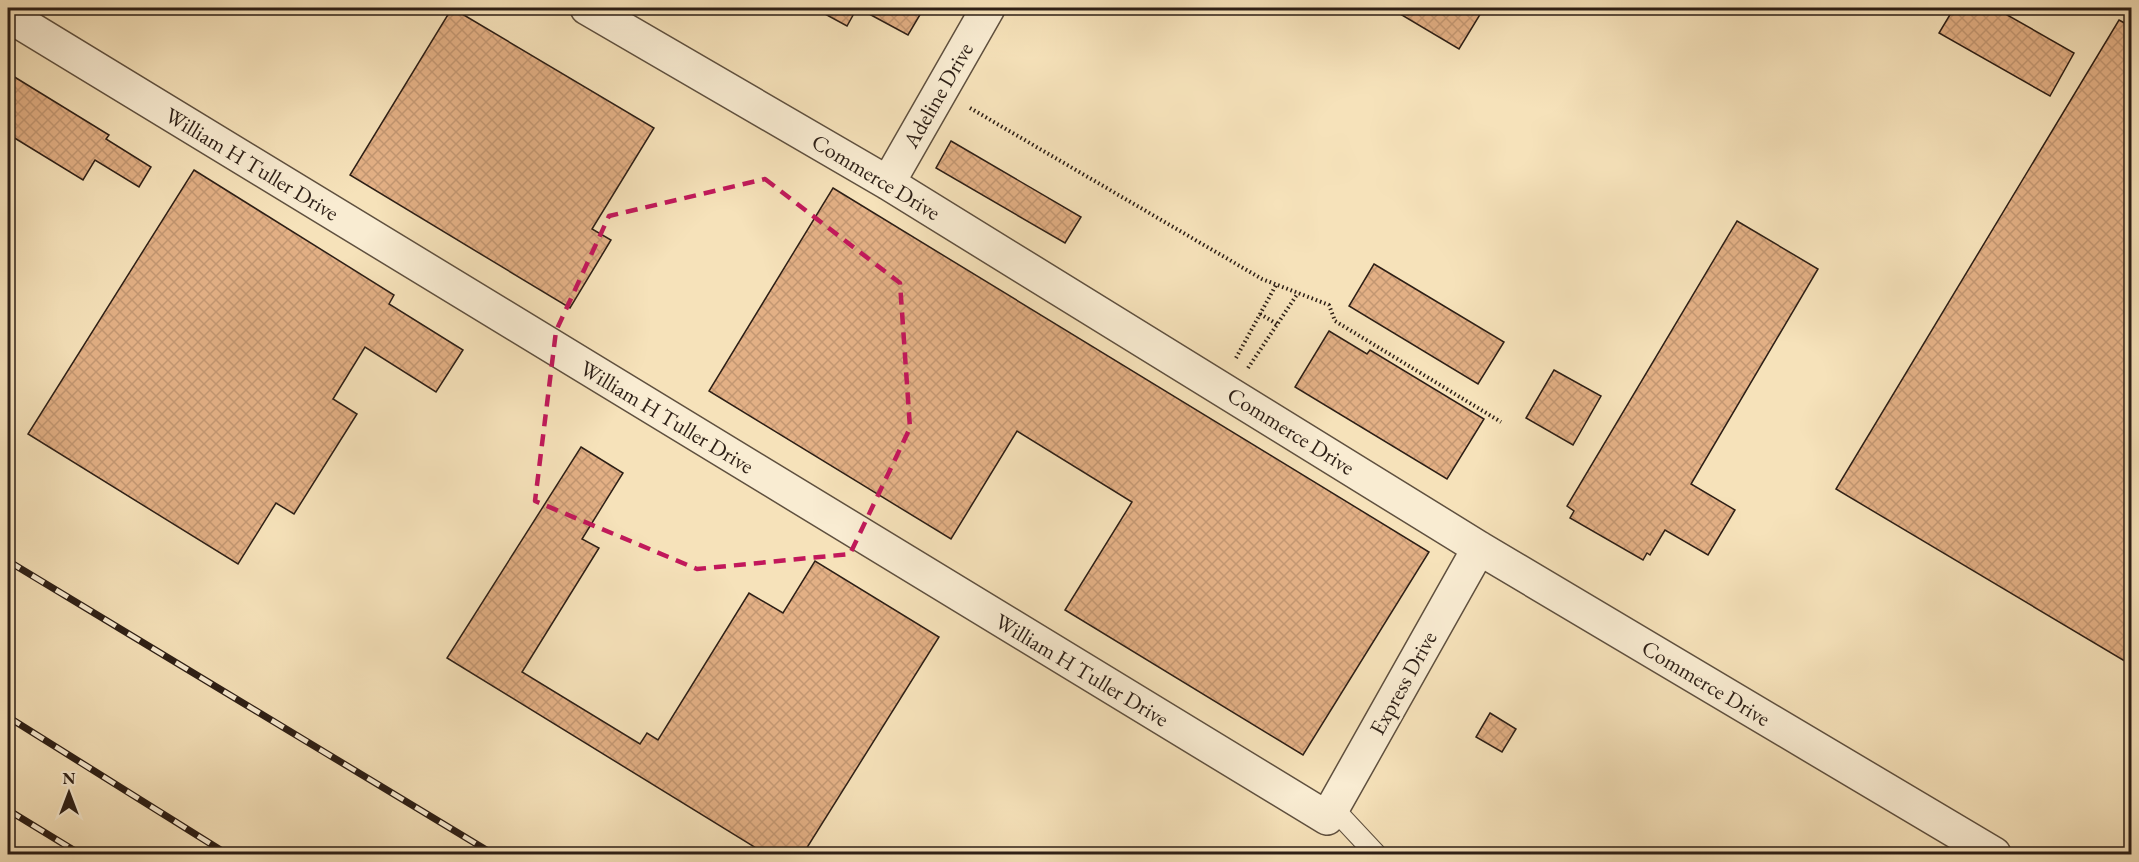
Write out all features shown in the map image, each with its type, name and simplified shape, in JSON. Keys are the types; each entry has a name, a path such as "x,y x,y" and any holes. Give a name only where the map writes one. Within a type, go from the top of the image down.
{"street":[{"name":"Commerce Drive","path":"587,8 888,183 1479,548 1994,855"},
{"name":"Adeline Drive","path":"888,183 988,8"},
{"name":"William H Tuller Drive","path":"8,15 1330,813"},
{"name":"Express Drive","path":"1330,813 1479,548"}],"lane":[{"path":"1330,813 1376,855"}],"path":[{"path":"941,91 1262,279 1329,305 1335,321 1501,422"},
{"path":"1226,391 1260,314 1276,285"},
{"path":"1226,391 1298,293"},
{"path":"1260,314 1277,324"}],"highlighted area":[{"path":"765,179 900,283 910,428 850,554 697,569 535,501 556,331 609,216"}],"building":[{"path":"452,8 654,128 592,229 611,240 570,308 350,175"},
{"path":"814,8 857,8 847,26"},
{"path":"858,8 924,8 908,35"},
{"path":"1390,8 1484,8 1459,49"},
{"path":"1954,8 1995,8 2074,53 2050,96 1939,33"},
{"path":"2119,20 2132,27 2132,657 2128,663 1836,489"},
{"path":"8,73 109,135 106,139 151,167 139,187 95,160 83,180 8,134"},
{"path":"951,141 1081,217 1065,243 936,168"},
{"path":"194,170 394,295 389,304 463,350 436,392 365,347 333,399 357,414 294,514 276,503 238,564 28,434"},
{"path":"833,188 1429,552 1303,755 1065,610 1132,502 1017,431 951,539 709,391"},
{"path":"1737,221 1818,269 1691,484 1735,510 1708,555 1665,530 1650,555 1647,553 1643,560 1570,518 1574,511 1567,506"},
{"path":"1374,264 1504,342 1478,384 1349,306"},
{"path":"1329,331 1367,354 1370,350 1484,419 1447,479 1295,387"},
{"path":"1554,370 1601,396 1573,445 1526,418"},
{"path":"581,447 623,473 582,539 599,548 522,672 640,744 647,733 658,740 749,593 783,613 815,561 939,637 803,854 766,854 447,658"},
{"path":"1490,713 1516,729 1502,752 1476,737"}],"railway":[{"path":"8,561 493,854"},
{"path":"8,717 227,854"},
{"path":"8,810 80,854"}]}
